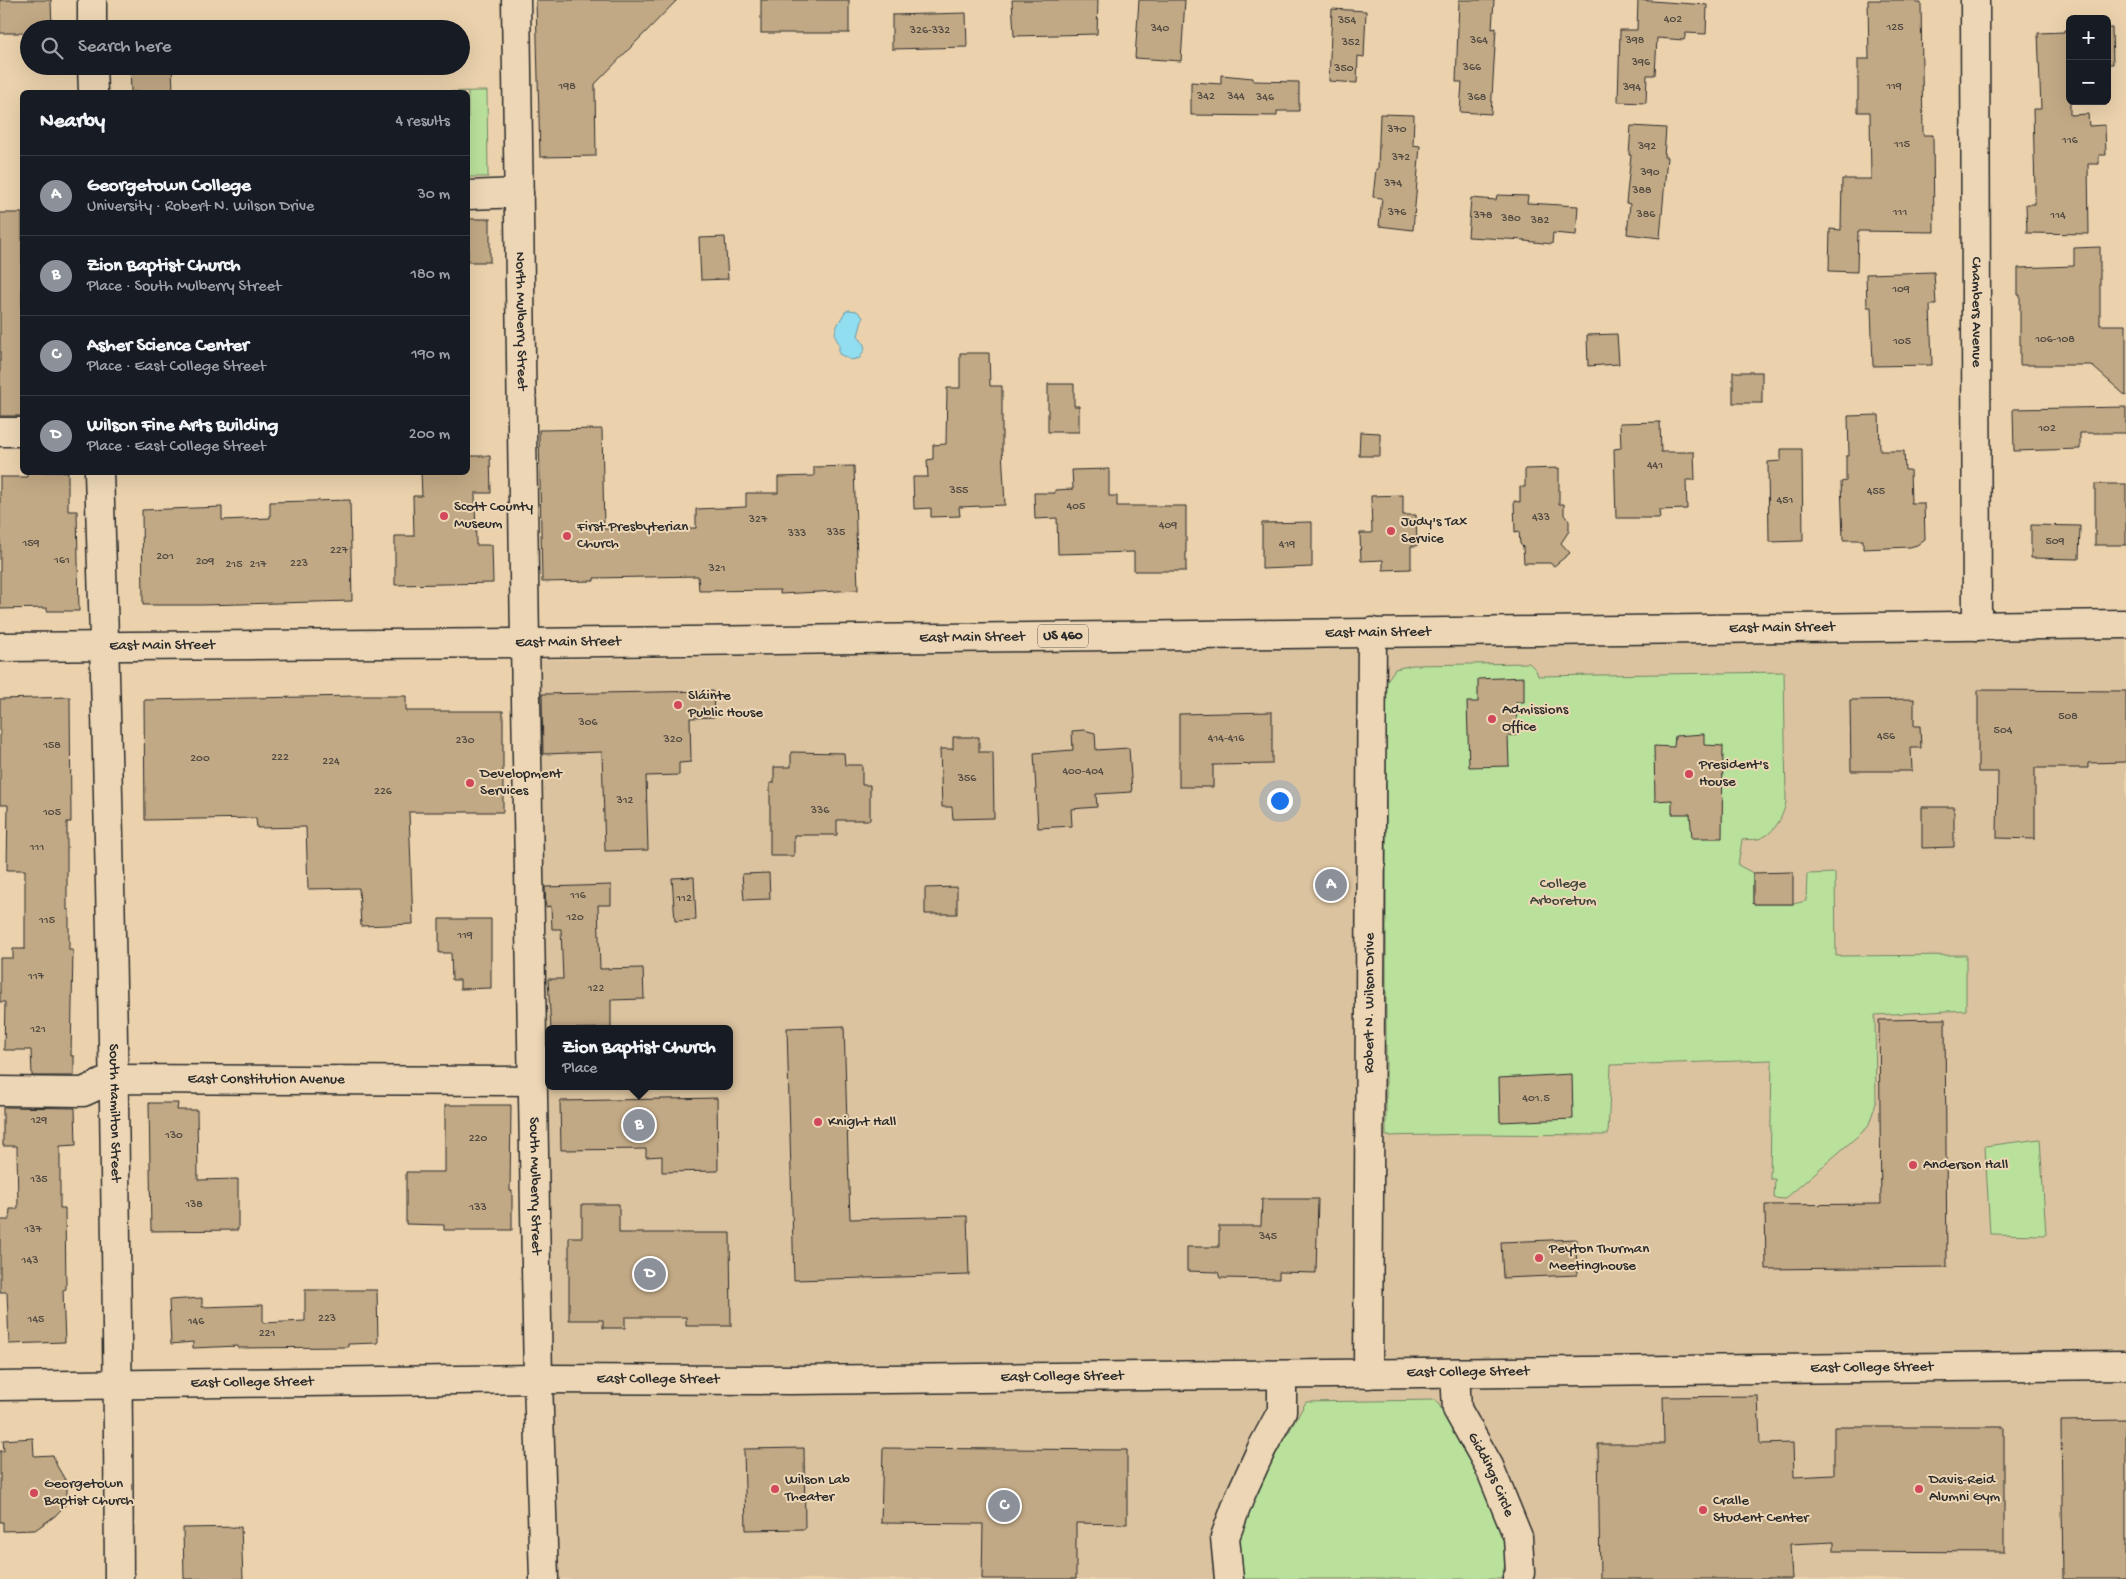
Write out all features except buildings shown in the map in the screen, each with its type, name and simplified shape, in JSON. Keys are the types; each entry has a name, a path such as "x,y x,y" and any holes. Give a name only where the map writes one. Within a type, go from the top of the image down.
{"street":[{"path":"92,0 92,20"},
{"name":"North Mulberry Street","path":"516,0 525,643"},
{"name":"Chambers Avenue","path":"1975,0 1977,626"},
{"path":"92,75 93,90"},
{"path":"470,195 519,193"},
{"path":"0,432 20,432"},
{"name":"South Hamilton Street","path":"99,475 105,646 118,1384 119,1579"},
{"name":"East Main Street","path":"0,647 525,643 2126,624"},
{"name":"Robert N. Wilson Drive","path":"1368,1374 1372,632"},
{"name":"South Mulberry Street","path":"525,643 538,1379 544,1579"},
{"name":"East Constitution Avenue","path":"0,1091 83,1092 112,1079 534,1081"},
{"name":"East College Street","path":"0,1386 538,1379 791,1380 2126,1365"},
{"name":"Giddings Circle","path":"1455,1373 1457,1409 1489,1466 1518,1537 1520,1573 1517,1579"},
{"path":"1229,1579 1225,1537 1241,1494 1282,1411 1282,1374"}],"shaded area":[{"path":"2126,636 2126,1579 555,1579 530,660"}],"green space":[{"path":"470,91 487,91 488,177 470,177"},
{"name":"College Arboretum","path":"1529,663 1536,670 1538,676 1784,672 1786,802 1783,814 1769,834 1758,839 1742,840 1738,865 1753,873 1753,904 1793,904 1806,901 1807,874 1835,873 1836,956 1966,955 1966,1010 1875,1015 1876,1103 1868,1127 1785,1199 1774,1198 1775,1179 1770,1179 1772,1060 1611,1065 1608,1135 1472,1134 1386,1136 1386,682 1395,669 1413,665"},
{"path":"2040,1139 2046,1235 1990,1234 1985,1146"},
{"path":"1436,1400 1480,1473 1497,1512 1503,1532 1506,1553 1501,1579 1241,1579 1237,1545 1243,1526 1259,1484 1306,1402"}],"water":[{"path":"849,310 857,311 863,317 858,336 865,348 860,358 851,360 839,354 839,343 835,335 838,324 845,312"}],"place":[{"name":"Scott County Museum","path":"444,516"},
{"name":"Judy's Tax Service","path":"1391,531"},
{"name":"First Presbyterian Church","path":"567,536"},
{"name":"Sláinte Public House","path":"678,705"},
{"name":"Admissions Office","path":"1492,719"},
{"name":"President's House","path":"1689,774"},
{"name":"Development Services","path":"470,783"},
{"name":"Georgetown College","path":"1331,885"},
{"name":"Knight Hall","path":"818,1122"},
{"name":"Zion Baptist Church","path":"639,1125"},
{"name":"Anderson Hall","path":"1913,1165"},
{"name":"Peyton Thurman Meetinghouse","path":"1539,1258"},
{"name":"Wilson Fine Arts Building","path":"650,1274"},
{"name":"Wilson Lab Theater","path":"775,1489"},
{"name":"Davis-Reid Alumni Gym","path":"1919,1489"},
{"name":"Georgetown Baptist Church","path":"34,1493"},
{"name":"Asher Science Center","path":"1004,1506"},
{"name":"Cralle Student Center","path":"1703,1510"}]}
